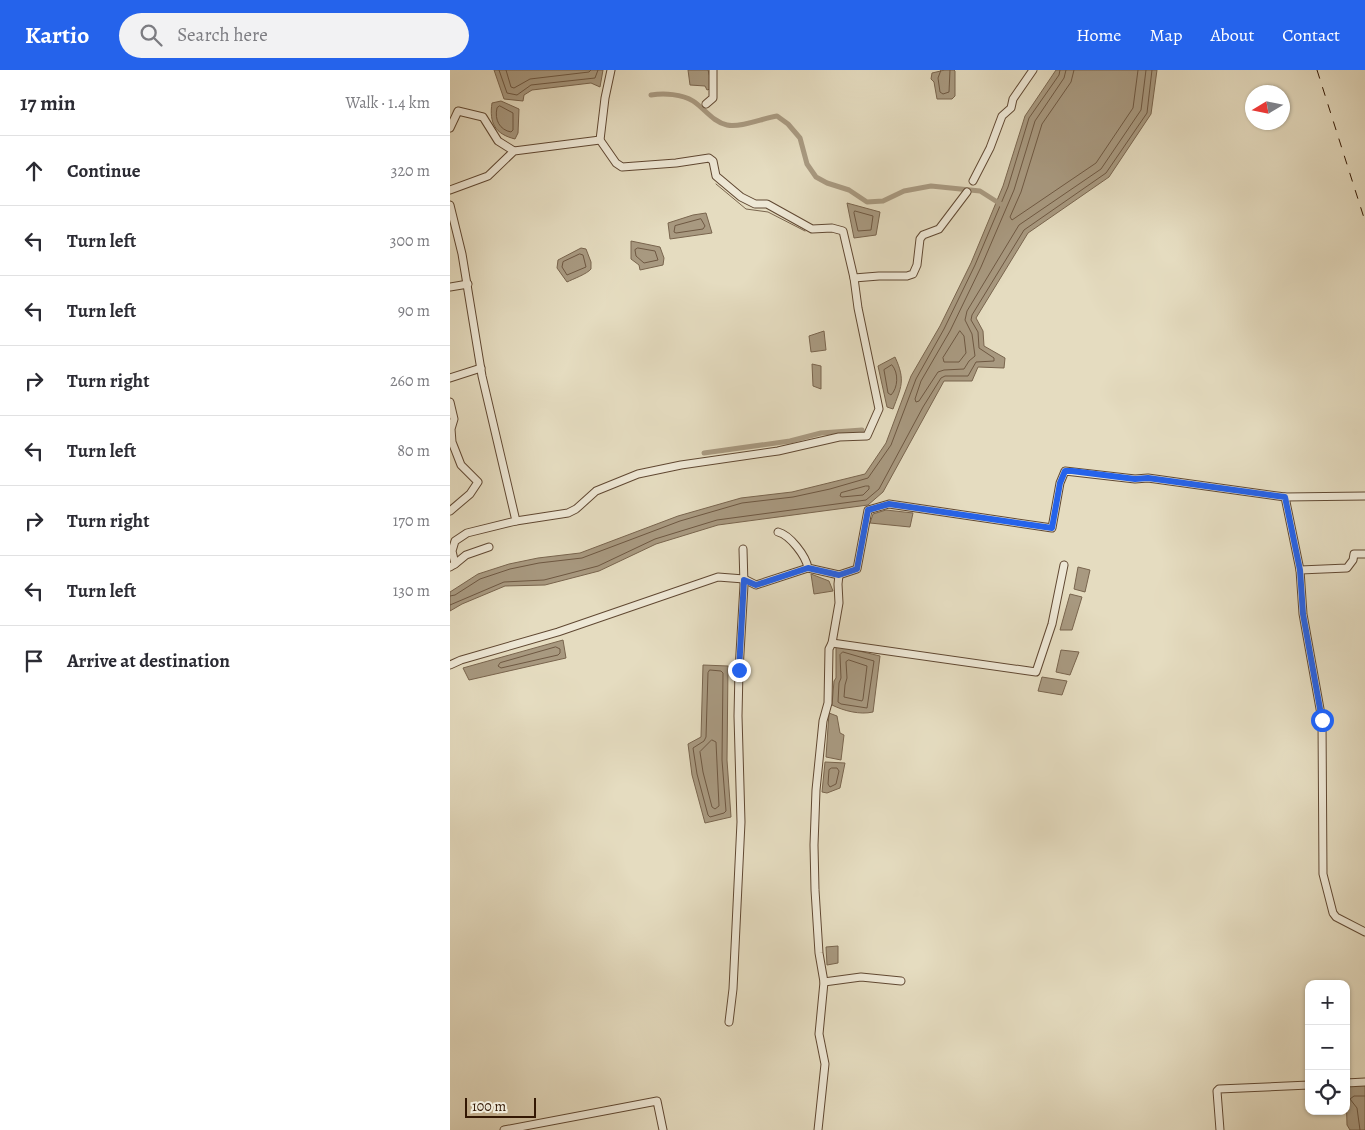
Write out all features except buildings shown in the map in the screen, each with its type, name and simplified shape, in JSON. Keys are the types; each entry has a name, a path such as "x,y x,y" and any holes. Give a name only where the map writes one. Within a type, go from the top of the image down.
{"street":[{"path":"452,566 452,551 455,541 467,534 516,521 568,512 576,509 596,491 638,474 681,465 778,451 839,437 867,436 879,408 843,231 832,228 812,229 767,204 755,204 741,197 716,176 713,161 709,158 676,163 622,167 616,163 600,140 604,98 611,70"},
{"path":"706,104 713,98 713,70"},
{"path":"973,181 990,148 1002,116 1011,108 1013,99 1034,70"},
{"path":"450,128 458,111 483,117 498,141 514,151"},
{"path":"450,190 488,176 514,151 600,140"},
{"path":"854,278 907,276 913,274 917,265 920,239 923,235 940,229 967,192"},
{"path":"450,205 468,284 481,368 516,521"},
{"path":"450,287 468,284"},
{"path":"450,378 481,368"},
{"path":"450,402 454,419 451,429 452,442 461,465 478,482 470,494 450,511"},
{"path":"450,665 461,660 558,632 718,577 744,580 756,585 808,568 839,575 857,569 868,510 889,504 1052,528 1060,483 1065,471 1135,479 1148,478 1285,497 1365,496"},
{"path":"1285,497 1300,570 1303,614 1322,720 1323,874 1333,913 1336,917 1365,932"},
{"path":"778,532 784,533 795,544 808,568"},
{"path":"452,566 466,555 489,547"},
{"path":"729,1022 733,989 741,822 738,716 744,580 743,549"},
{"path":"1300,570 1347,568 1353,560 1354,554 1365,554"},
{"path":"832,643 1036,672 1052,624 1064,565"},
{"path":"818,1130 825,1064 819,1034 824,982 819,953 815,890 816,790 823,721 828,703 829,649 832,643 839,603 839,575"},
{"path":"824,982 861,977 901,981"},
{"path":"1350,1083 1365,1082"},
{"path":"1220,1130 1217,1091 1219,1089 1305,1085"},
{"path":"504,1130 657,1101 663,1130"}],"water":[{"path":"494,70 603,70 600,87 591,83 532,90 524,95 523,101 504,99"},
{"path":"688,70 708,70 712,85 710,89 707,90 705,86 690,85"},
{"path":"945,70 955,71 955,96 952,99 937,99 934,82 931,79 932,73"},
{"path":"1056,70 1157,70 1151,114 1109,177 1028,233 976,318 983,331 984,346 1005,358 1004,368 978,367 972,381 944,381 883,492 868,505 718,525 656,544 599,571 545,585 505,586 450,611 450,592 478,574 509,564 538,558 580,553 678,516 741,498 792,492 865,474 886,443 911,376 940,326 971,263 1003,186 1025,116"},
{"path":"501,101 519,109 518,133 515,139 498,131 493,122 492,103"},
{"path":"847,203 880,212 876,235 854,238"},
{"path":"706,213 712,233 670,239 668,223"},
{"path":"631,241 660,247 664,258 663,265 640,270 639,265 631,259"},
{"path":"581,248 586,249 591,262 591,269 567,282 557,268 558,260"},
{"path":"824,331 826,350 811,352 809,336"},
{"path":"895,357 900,372 901,384 893,409 887,407 878,366"},
{"path":"812,364 821,366 821,389 813,386"},
{"path":"886,510 913,513 910,527 870,523 873,514"},
{"path":"1078,567 1090,570 1085,592 1074,589"},
{"path":"811,574 829,581 833,591 814,594"},
{"path":"1070,594 1082,597 1072,630 1060,630"},
{"path":"563,640 566,658 469,680 463,668"},
{"path":"836,647 880,656 873,712 852,712 832,705 834,681 836,678"},
{"path":"1061,650 1079,652 1070,675 1056,672"},
{"path":"703,665 728,666 727,760 731,817 705,823 692,775 688,744 701,737"},
{"path":"1042,677 1067,681 1062,695 1038,691"},
{"path":"829,713 837,716 840,733 844,735 841,760 826,757"},
{"path":"825,762 845,763 840,788 827,793 822,792"},
{"path":"838,946 838,963 827,965 826,947"},
{"path":"1365,1085 1365,1130 1350,1130 1347,1125 1347,1115 1350,1115 1350,1086"}],"waterway":[{"path":"651,95 662,94 684,97 697,104 717,121 727,125 745,124 777,116 788,124 800,138 807,164 816,177 827,183 849,190 867,202 883,201 904,191 931,186 980,191 1002,205"},
{"path":"716,184 746,209 768,212 805,231"},
{"path":"704,453 790,441 821,433 862,430"}],"railway":[{"path":"1317,70 1365,221"}],"route":[{"path":"739,670 744,580 756,585 808,568 839,575 857,569 868,510 889,504 1052,528 1060,483 1065,471 1072,471 1121,478 1148,478 1285,497 1300,570 1303,614 1322,720"}]}
